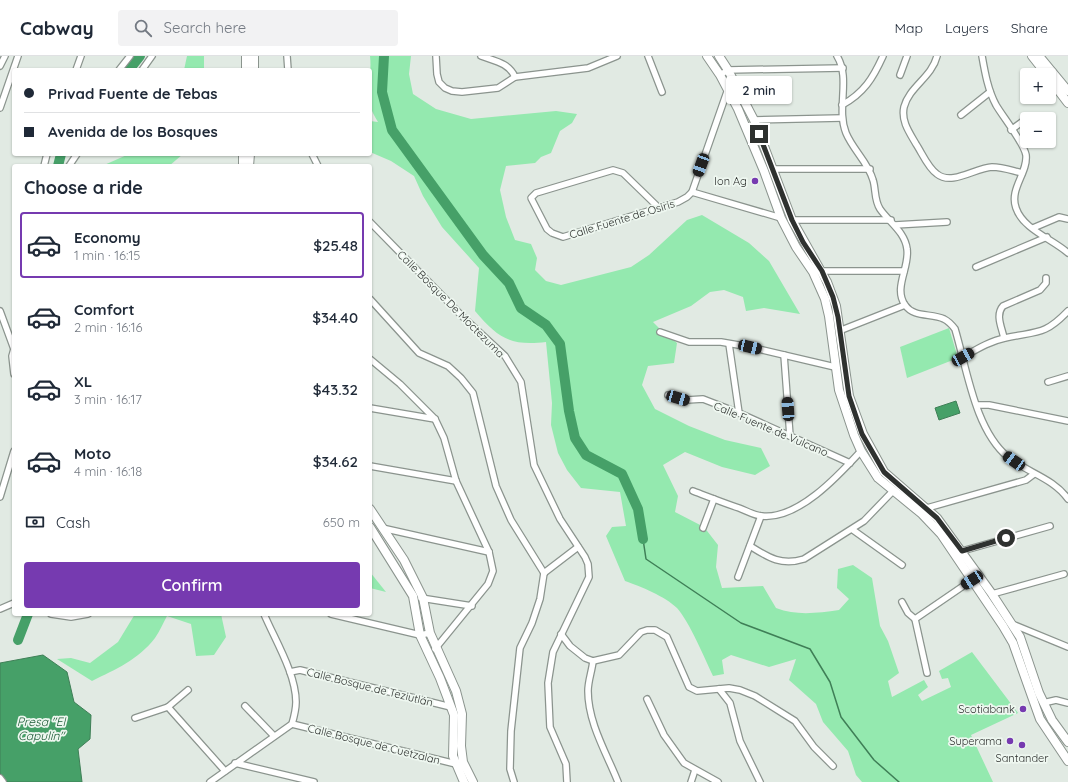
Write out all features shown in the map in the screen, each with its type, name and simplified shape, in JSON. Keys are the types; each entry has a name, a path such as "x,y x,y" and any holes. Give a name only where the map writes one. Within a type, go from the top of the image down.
{"main road":[{"path":"246,56 246,68"},
{"path":"254,56 254,68"},
{"path":"707,56 728,89 761,164 781,218 796,247 813,272 825,299 829,316 835,367 846,413 862,451 878,478 892,492 937,518 962,551 1012,624 1025,648 1039,693 1056,725 1068,742"},
{"path":"718,56 728,70 754,120 792,220 803,242 822,271 836,306 849,396 862,434 878,463 890,479 924,511 941,534 1013,643 1040,720 1068,761"},
{"path":"1032,56 1041,68"},
{"path":"1039,56 1068,91"},
{"path":"1056,87 1068,103"},
{"path":"372,512 381,528 404,560 423,598 430,633 456,691 462,714 461,746 463,762 473,782"},
{"path":"372,530 413,596 420,635 454,715 452,746 456,764 464,782"},
{"path":"1039,693 1040,707 1047,721 1068,749"}],"street":[{"path":"0,66 5,56"},
{"path":"14,68 18,56"},
{"path":"77,68 81,56"},
{"path":"121,68 130,56"},
{"path":"143,68 152,56"},
{"path":"287,56 288,68"},
{"path":"436,56 437,74 440,82 445,88 452,91 488,90 498,88 515,77 584,69 617,56"},
{"path":"481,56 508,66 512,70 515,77"},
{"path":"648,56 662,92"},
{"path":"837,56 844,68 842,118 846,133 854,148 870,169 874,180 877,202 904,239 907,249 907,260 901,286 902,298 905,305 917,314 943,319 955,329 982,423 991,439 1008,457 1061,489 1068,498"},
{"path":"842,105 863,91 871,81 883,56"},
{"path":"900,75 907,56"},
{"path":"936,56 930,72 907,100 903,115 907,129 933,170 946,178 991,167 1000,167 1022,173"},
{"path":"982,56 990,92 1025,153 1025,165 1014,196 1016,208 1022,218 1033,228 1048,237 1068,253"},
{"path":"720,75 728,70 844,68"},
{"path":"0,108 12,73"},
{"path":"728,89 692,192 781,218"},
{"path":"961,115 990,92"},
{"path":"754,120 842,118"},
{"path":"1011,130 1020,123"},
{"path":"773,169 870,169"},
{"name":"Calle Fuente de Osiris","path":"658,207 623,172 614,170 536,193 533,195 531,201 547,229 552,234 563,237 678,202 692,192"},
{"path":"1033,228 1060,217 1068,219"},
{"path":"792,220 890,220"},
{"path":"895,225 947,222"},
{"name":"Calle Bosque De Moctezuma","path":"372,224 465,319 505,356 522,382 534,465 560,519 588,564 589,577 553,652 548,683 550,727 566,764 567,782"},
{"path":"976,267 1048,237"},
{"path":"822,271 904,271"},
{"path":"1004,338 1000,320 1000,310 1003,306 1040,290 1046,284 1046,278"},
{"path":"372,301 419,353 448,366 461,378 473,393 496,486 511,520 544,573 540,599 532,623 520,648 510,769 514,782"},
{"path":"839,331 905,305"},
{"path":"0,311 12,344"},
{"path":"963,357 983,346 1004,338 1043,331 1055,324 1068,311"},
{"path":"660,332 689,342 729,344 835,367"},
{"path":"729,344 739,413"},
{"path":"784,355 790,436"},
{"path":"372,361 400,384 435,419 444,438 456,481 489,552 492,571 488,584 472,606 436,649 429,655"},
{"path":"1048,382 1068,376"},
{"name":"Calle Fuente de Vulcano","path":"668,395 687,400 703,399 739,413 850,463"},
{"path":"977,405 989,405 1068,421"},
{"path":"372,408 435,419"},
{"path":"694,491 761,516 775,517 790,511 836,480 862,451"},
{"path":"0,497 12,458"},
{"path":"372,466 456,481"},
{"path":"924,511 1026,480 1034,474"},
{"path":"750,546 769,558 781,562 793,562 804,558 853,530 864,521 892,492"},
{"path":"703,528 714,499"},
{"path":"738,577 761,516"},
{"path":"962,551 1050,526"},
{"path":"381,528 489,552"},
{"path":"853,530 902,565"},
{"path":"544,573 578,547"},
{"path":"992,594 1064,574"},
{"path":"915,619 972,580"},
{"path":"413,596 472,606"},
{"path":"902,602 908,613 915,619 927,673"},
{"path":"0,610 12,603"},
{"path":"64,616 77,616"},
{"path":"210,782 292,724 296,710 296,700 290,672 265,616"},
{"path":"339,616 420,635 430,633"},
{"path":"1012,624 1068,647"},
{"path":"561,634 570,646 585,658 593,661 619,655 641,632 655,630 667,637 688,687 697,691 729,688 750,694 795,721 814,747 833,766"},
{"path":"556,646 570,646"},
{"path":"593,661 588,692 592,714 601,742 618,782"},
{"name":"Calle Bosque de Teziutlán","path":"290,672 300,670 451,706"},
{"path":"135,718 168,707 188,690"},
{"path":"719,690 730,703 740,741 760,782"},
{"path":"647,699 664,735 684,763 718,782"},
{"path":"1044,702 1056,700 1068,703"},
{"path":"245,706 274,736"},
{"path":"168,707 224,771"},
{"name":"Calle Bosque de Cuetzalan","path":"292,724 456,764"},
{"path":"235,763 314,782"},
{"path":"691,782 695,770"},
{"path":"0,778 3,782"}],"shaded area":[{"path":"187,56 204,56 204,68 184,68"},
{"path":"370,56 411,56 409,74 413,94 436,109 471,119 556,111 577,114 572,123 560,131 551,153 541,157 535,163 506,166 500,190 506,217 515,240 531,244 537,258 535,270 546,281 561,285 631,267 649,255 687,220 702,215 749,243 769,261 800,314 764,308 746,311 743,297 724,290 710,292 691,306 653,322 677,343 674,363 648,366 642,385 655,409 689,426 725,440 761,448 770,466 755,475 722,467 685,452 663,465 678,496 675,512 704,527 718,545 716,567 722,588 763,586 776,608 784,611 815,613 839,610 849,599 837,588 838,569 853,565 872,578 880,626 888,641 899,673 888,681 892,697 924,680 928,687 918,695 922,701 951,687 948,678 942,679 939,671 972,652 1018,713 971,735 993,782 862,782 856,775 848,751 823,722 816,704 789,680 796,659 769,667 731,655 722,660 724,674 713,676 692,631 677,608 660,596 625,581 606,536 612,527 626,526 620,492 581,488 567,470 558,453 551,425 552,403 546,342 523,343 514,341 498,334 483,320 475,311 479,268 442,227 423,196 414,176 391,161 372,153 372,121 378,122 372,111 372,68 370,68"},
{"path":"124,156 181,156 171,164 106,164"},
{"path":"949,328 958,358 907,378 900,347"},
{"path":"372,574 386,592 372,588"},
{"path":"134,616 167,616 155,638 148,646 126,663 92,681 57,659 71,658 90,663 118,642"},
{"path":"167,616 221,616 226,637 214,655 196,656 191,624"}],"water":[{"path":"956,401 960,413 939,420 935,408"},
{"name":"Presa \"El Capulín\"","path":"43,655 67,672 74,702 91,715 90,739 78,749 82,782 7,782 0,773 0,663"}],"waterway":[{"path":"131,68 140,56"},
{"path":"384,56 382,92 392,130 483,255 509,283 521,308 546,325 560,344 569,411 575,438 586,455 622,474 638,509 643,539"},
{"path":"58,164 60,156"},
{"path":"643,539 646,559 741,623 810,649 830,682 841,717 874,760 899,782"},
{"path":"18,640 27,616"}],"place":[{"name":"Ion Ag","path":"755,181"},
{"name":"Scotiabank","path":"1023,709"},
{"name":"Superama","path":"1010,741"},
{"name":"Santander","path":"1022,745"}],"route":[{"path":"759,134 792,220 803,242 822,271 833,297 838,317 846,382 853,411 862,434 878,463 890,479 927,508 937,518 962,551 1006,538"}]}
